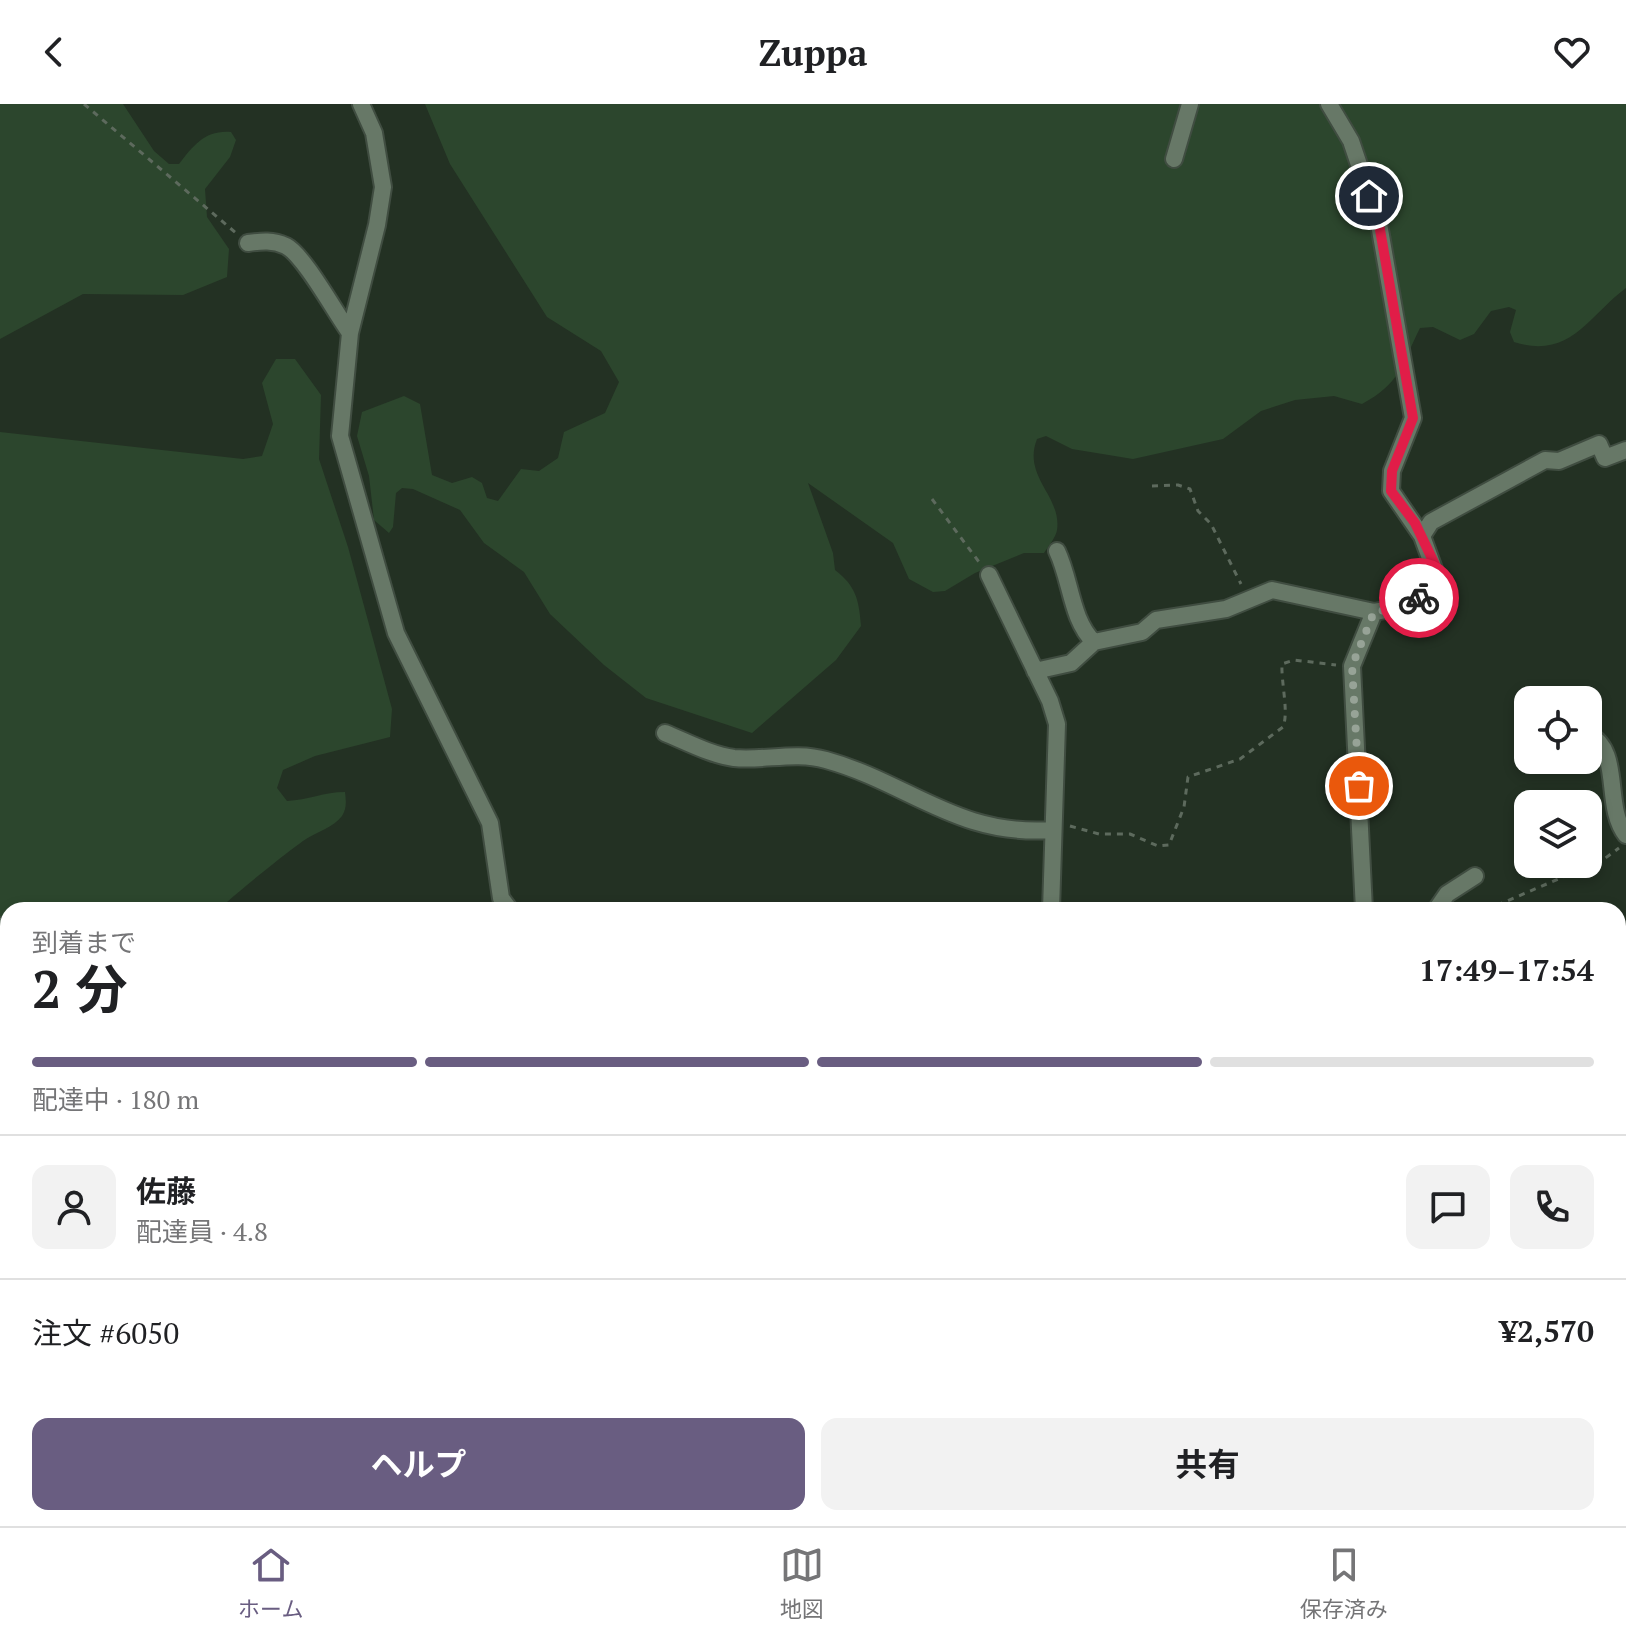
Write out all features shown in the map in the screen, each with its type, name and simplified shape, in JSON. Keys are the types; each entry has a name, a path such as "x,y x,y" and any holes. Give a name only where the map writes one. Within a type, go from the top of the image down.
{"street":[{"path":"361,104 374,133 383,187 377,225 350,333 340,436 396,633 490,823 504,902"},
{"path":"1174,159 1190,104"},
{"path":"1035,671 1071,663 1094,642 1142,632 1156,620 1226,609 1272,590 1374,612 1397,608 1433,588 1438,571 1422,536 1391,491 1392,471 1413,418 1379,224 1351,141 1329,104"},
{"path":"248,243 270,240 288,247 303,262 350,333"},
{"path":"1422,536 1431,522 1545,460 1559,461 1599,444 1605,458 1626,450"},
{"path":"1057,551 1067,572 1081,622 1094,642"},
{"path":"989,575 1050,701 1057,724 1051,902"},
{"path":"1364,902 1352,666 1374,612"},
{"path":"665,733 736,758 809,756 828,760 978,824 1005,831 1052,830"},
{"path":"1602,744 1609,762 1611,800 1626,835"},
{"path":"1442,902 1447,894 1475,876"}],"path":[{"path":"84,104 248,243"},
{"path":"1152,486 1178,485 1190,489 1198,511 1211,524 1249,598"},
{"path":"932,499 989,575"},
{"path":"1052,830 1083,827 1099,834 1130,834 1158,846 1169,845 1184,807 1188,777 1240,759 1283,727 1286,719 1282,664 1287,660 1352,666"},
{"path":"1505,902 1577,871 1588,871 1626,844"}],"green space":[{"path":"0,104 123,104 154,151 169,164 179,164 207,136 231,132 236,140 230,157 205,189 207,217 229,249 227,277 183,295 83,294 0,339"},
{"path":"425,104 1626,104 1626,288 1578,332 1550,345 1514,342 1510,332 1516,310 1509,307 1491,311 1474,334 1460,340 1433,327 1420,328 1393,380 1362,404 1334,396 1295,400 1261,411 1223,439 1133,459 1072,449 1046,436 1037,439 1034,464 1057,518 1057,530 1052,542 1044,553 1024,553 975,573 945,591 933,592 909,579 893,543 808,483 833,553 835,570 855,594 861,626 836,660 752,733 646,698 604,665 550,614 524,572 484,543 460,510 413,489 402,488 396,493 393,527 389,533 374,520 369,476 357,436 362,412 404,396 420,404 432,475 452,483 472,477 482,483 487,498 498,501 521,469 539,471 558,458 564,432 605,413 619,382 601,351 547,317 450,164"},
{"path":"276,359 295,359 321,395 319,459 348,547 392,709 390,737 315,756 283,770 277,788 287,801 345,792 344,813 335,823 288,852 228,902 0,902 0,432 243,459 262,456 273,424 262,383"}],"way so far":[{"path":"1359,786 1352,666 1355,654 1374,612 1397,608 1419,598"}],"route":[{"path":"1369,196 1379,224 1413,418 1412,428 1392,471 1391,491 1415,523 1438,571 1438,580 1433,588 1419,598"}]}
